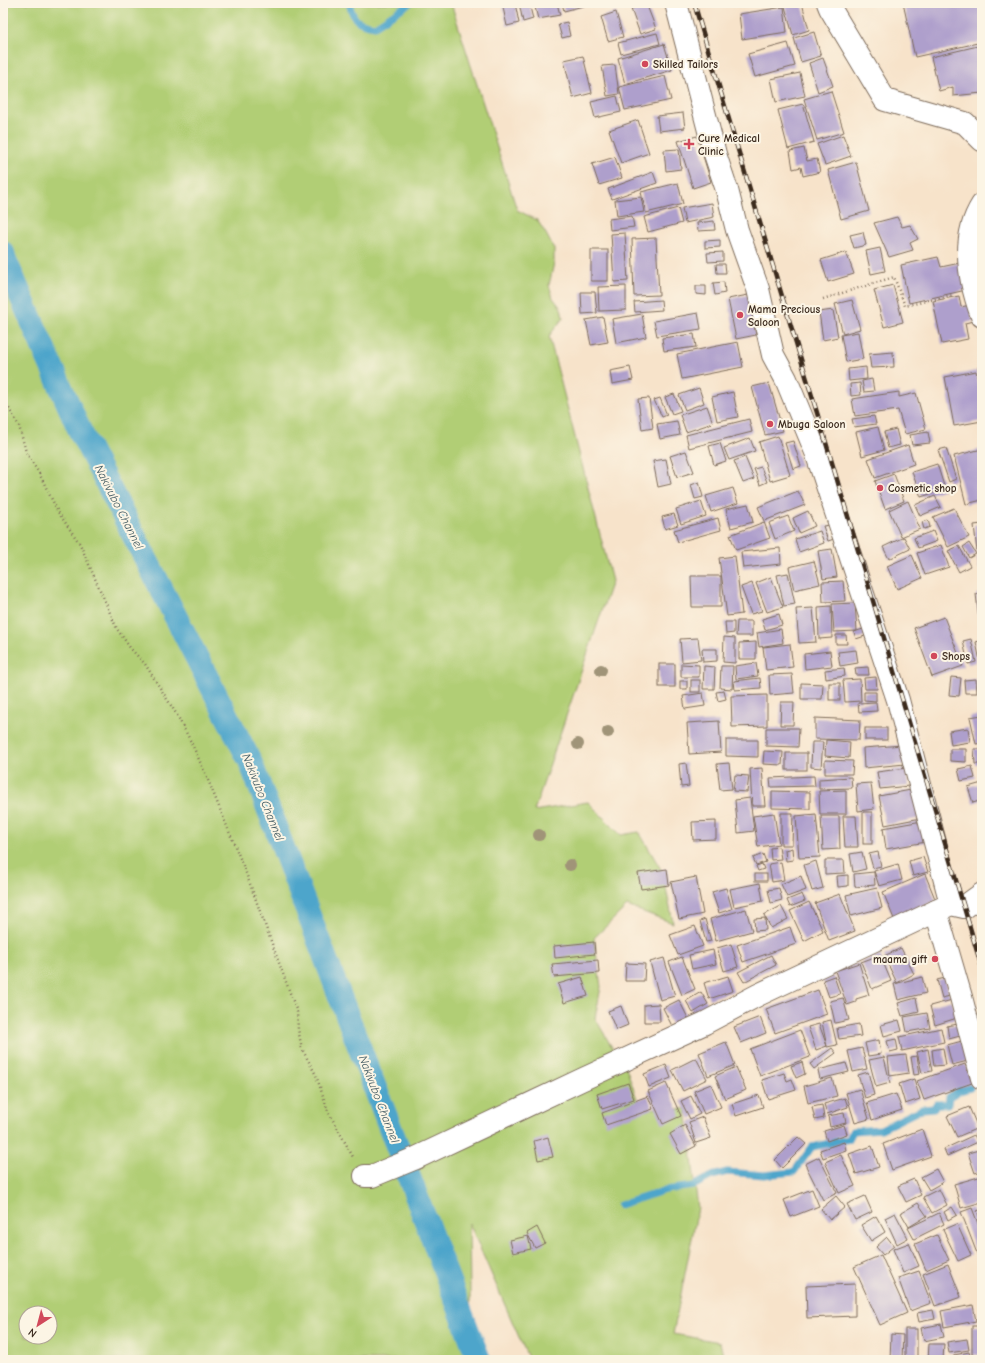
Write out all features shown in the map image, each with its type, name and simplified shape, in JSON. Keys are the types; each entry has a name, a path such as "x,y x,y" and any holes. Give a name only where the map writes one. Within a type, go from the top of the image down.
{"street":[{"path":"676,3 715,154 727,190 737,230 758,289 773,356 786,379 816,452 898,700 944,907 961,997 982,1078"},
{"path":"828,3 885,100 964,123 982,140"},
{"path":"982,205 970,234 970,260 974,290 982,316"},
{"path":"369,1176 416,1158 705,1023 758,995 944,907 964,907 982,894"}],"path":[{"path":"823,298 894,277 906,306 974,290"},
{"path":"3,398 19,426 26,452 40,475 58,512 80,544 117,629 130,649 145,664 177,715 203,768 246,873 296,1012 302,1049 316,1075 328,1111 344,1143 369,1176"}],"green space":[{"path":"3,3 451,3 517,210 537,220 554,249 554,263 549,285 553,298 561,308 563,318 549,336 612,581 534,811 588,802 621,835 639,832 663,873 673,923 627,906 594,938 601,987 595,1018 610,1044 626,1067 640,1108 686,1109 698,1208 673,1334 720,1342 724,1360 529,1360 469,1223 471,1360 3,1360"}],"building":[{"path":"502,3 515,3 519,23 507,26"},
{"path":"519,3 529,3 533,19 523,22"},
{"path":"534,3 557,3 560,15 538,19"},
{"path":"562,3 587,3 587,5 564,11"},
{"path":"646,3 656,29 640,34 631,9"},
{"path":"784,3 802,3 809,30 793,35"},
{"path":"903,3 982,3 982,42 915,57"},
{"path":"784,7 787,32 742,39 739,14"},
{"path":"616,12 623,37 608,41 601,17"},
{"path":"567,22 570,36 562,38 558,24"},
{"path":"814,32 821,56 801,62 794,38"},
{"path":"657,33 660,44 621,54 618,43"},
{"path":"788,43 795,66 755,77 748,54"},
{"name":"Skilled Tailors","path":"664,44 672,70 625,84 618,58"},
{"path":"982,45 982,93 953,96 953,87 939,91 931,57"},
{"path":"583,56 592,93 573,98 564,60"},
{"path":"823,58 833,86 818,92 809,63"},
{"path":"615,65 619,94 607,96 602,66"},
{"path":"800,73 805,96 776,102 771,79"},
{"path":"665,76 671,100 625,110 619,87"},
{"path":"831,91 844,132 817,140 804,99"},
{"path":"617,96 621,112 595,118 591,102"},
{"path":"803,104 814,142 788,149 778,110"},
{"path":"683,113 685,128 659,131 657,116"},
{"path":"638,120 649,153 621,163 609,130"},
{"path":"843,135 851,156 825,165 817,144"},
{"path":"697,136 711,182 693,188 678,141"},
{"path":"804,148 807,161 817,159 820,172 803,176 801,167 793,169 790,151"},
{"path":"679,149 681,169 666,171 664,150"},
{"path":"615,157 622,178 599,185 592,164"},
{"path":"856,162 869,211 841,219 828,170"},
{"path":"653,172 657,183 612,199 608,189"},
{"path":"678,183 683,204 646,213 641,192"},
{"path":"641,197 644,212 617,216 615,200"},
{"path":"712,203 714,217 685,223 682,208"},
{"path":"678,208 682,223 648,232 644,217"},
{"path":"632,216 634,227 610,230 609,219"},
{"path":"897,217 902,227 910,225 918,239 910,243 913,250 889,257 874,223"},
{"path":"714,221 715,230 698,231 697,223"},
{"path":"863,232 866,245 854,248 850,235"},
{"path":"625,233 628,281 614,282 611,234"},
{"path":"656,238 659,295 634,296 632,239"},
{"path":"720,240 720,247 705,248 705,241"},
{"path":"880,248 885,271 871,274 866,251"},
{"path":"591,250 608,250 608,281 591,281"},
{"path":"723,252 723,261 708,262 707,253"},
{"path":"846,252 854,274 828,282 821,260"},
{"path":"938,257 941,267 960,263 966,290 909,303 901,265"},
{"path":"716,264 725,264 726,273 717,273"},
{"path":"724,282 725,293 715,295 713,283"},
{"path":"893,285 903,322 884,327 874,290"},
{"path":"626,286 626,310 599,311 598,287"},
{"path":"696,286 706,286 706,295 696,294"},
{"path":"581,292 595,292 597,313 582,314"},
{"path":"748,295 756,335 736,339 728,299"},
{"path":"959,296 961,307 970,305 973,321 965,323 968,339 942,344 933,301"},
{"path":"661,300 662,310 635,312 634,302"},
{"path":"852,300 860,329 843,334 835,304"},
{"path":"833,310 838,337 823,340 819,312"},
{"path":"698,313 701,329 657,336 654,321"},
{"path":"642,314 646,337 616,343 612,319"},
{"path":"603,317 608,342 591,345 586,320"},
{"path":"858,332 863,359 846,362 841,335"},
{"path":"694,334 696,347 664,351 662,338"},
{"path":"738,342 743,367 682,379 677,354"},
{"path":"893,352 894,367 871,368 869,354"},
{"path":"982,359 982,377 978,368 980,360"},
{"path":"630,367 633,380 612,384 610,371"},
{"path":"866,367 867,379 849,381 848,369"},
{"path":"976,371 979,387 982,386 982,421 954,426 945,377"},
{"path":"872,379 874,391 864,392 862,381"},
{"path":"769,383 783,431 765,435 752,387"},
{"path":"860,383 861,395 851,396 850,384"},
{"path":"699,388 704,403 685,410 679,395"},
{"path":"733,392 738,417 717,421 712,397"},
{"path":"899,392 899,397 916,393 926,429 905,434 898,410 855,416 852,399"},
{"path":"674,394 681,411 672,414 665,397"},
{"path":"649,398 653,428 642,430 638,399"},
{"path":"660,398 667,415 662,417 654,400"},
{"path":"707,406 713,423 686,432 680,415"},
{"path":"874,416 876,424 854,427 852,419"},
{"path":"749,419 752,432 689,448 686,435"},
{"path":"677,421 680,435 660,439 657,424"},
{"path":"878,427 884,450 862,456 856,432"},
{"path":"896,429 900,445 888,448 884,432"},
{"path":"928,432 930,443 912,445 910,435"},
{"path":"778,436 790,475 770,481 759,442"},
{"path":"750,438 755,451 729,460 724,448"},
{"path":"793,441 801,466 793,469 785,443"},
{"path":"720,443 726,461 714,465 709,446"},
{"path":"908,445 914,464 875,478 868,459"},
{"path":"946,448 956,479 949,482 938,450"},
{"path":"982,449 982,500 966,504 954,456"},
{"path":"686,451 694,472 677,477 670,456"},
{"path":"745,457 754,479 743,483 734,461"},
{"path":"666,459 671,484 658,487 653,461"},
{"path":"937,464 945,489 921,497 912,472"},
{"path":"761,467 767,482 760,485 754,469"},
{"path":"894,474 904,501 885,509 875,481"},
{"path":"699,482 703,497 695,499 691,485"},
{"path":"733,488 738,503 711,512 706,496"},
{"path":"798,491 805,505 764,521 758,507"},
{"path":"935,496 941,507 920,516 915,505"},
{"path":"701,501 706,516 681,524 676,509"},
{"path":"908,501 920,529 901,537 889,510"},
{"path":"748,504 753,522 731,528 726,509"},
{"path":"954,508 969,537 948,547 933,517"},
{"path":"808,511 815,526 799,533 793,518"},
{"path":"674,514 678,525 665,529 662,517"},
{"path":"788,516 794,531 775,539 769,523"},
{"path":"718,518 721,530 678,542 674,530"},
{"path":"928,520 930,527 924,529 922,522"},
{"path":"764,522 770,538 736,550 730,535"},
{"path":"982,524 982,552 977,552 974,525"},
{"path":"830,525 834,539 828,541 823,526"},
{"path":"820,531 824,543 799,552 795,539"},
{"path":"933,531 937,541 918,548 914,538"},
{"path":"904,537 910,549 889,559 883,547"},
{"path":"969,543 976,554 969,558 963,547"},
{"path":"941,545 949,567 925,575 917,553"},
{"path":"959,546 970,566 959,572 948,551"},
{"path":"780,548 781,564 743,568 741,552"},
{"path":"832,549 837,577 823,579 818,551"},
{"path":"912,555 922,578 897,589 887,566"},
{"path":"735,556 742,614 727,616 719,558"},
{"path":"982,556 982,568 979,569 977,557"},
{"path":"814,561 820,584 794,590 789,567"},
{"path":"788,573 795,604 784,606 777,575"},
{"path":"691,576 721,576 721,607 692,607"},
{"path":"771,577 783,607 767,612 756,583"},
{"path":"843,581 845,601 823,602 822,582"},
{"path":"752,583 762,611 751,614 741,587"},
{"path":"982,593 982,620 979,620 976,594"},
{"path":"855,603 857,631 834,632 832,604"},
{"path":"831,606 832,638 819,639 818,607"},
{"path":"813,608 816,642 799,643 796,609"},
{"path":"779,614 782,625 765,630 762,619"},
{"path":"944,617 963,666 932,677 914,628"},
{"path":"737,621 752,621 752,636 736,636"},
{"path":"725,622 734,622 734,633 726,634"},
{"path":"781,629 783,643 759,647 757,633"},
{"path":"863,629 865,636 856,639 854,632"},
{"path":"836,635 846,635 847,644 836,644"},
{"path":"724,637 735,638 735,663 723,662"},
{"path":"698,638 701,660 682,662 680,639"},
{"path":"971,639 976,662 968,664 963,641"},
{"path":"982,640 982,666 981,666 976,642"},
{"path":"756,642 756,659 739,659 739,643"},
{"path":"790,644 793,667 766,670 763,647"},
{"path":"702,649 717,649 717,661 703,662"},
{"path":"856,650 858,663 840,666 838,652"},
{"path":"830,651 832,666 805,669 804,654"},
{"path":"756,663 758,676 736,679 735,666"},
{"path":"659,664 675,664 675,687 659,687"},
{"path":"681,664 699,665 699,677 681,677"},
{"path":"704,666 715,667 714,689 703,689"},
{"path":"721,666 733,666 732,689 720,688"},
{"path":"868,667 869,675 856,675 855,668"},
{"path":"844,668 845,676 826,679 825,670"},
{"path":"792,674 794,693 770,695 769,675"},
{"path":"876,677 877,689 865,689 864,678"},
{"path":"951,677 961,678 959,696 949,695"},
{"path":"760,678 761,688 735,690 734,681"},
{"path":"860,679 861,701 845,702 843,680"},
{"path":"976,679 977,693 965,693 964,680"},
{"path":"691,680 700,680 700,692 691,692"},
{"path":"680,681 687,681 687,689 680,689"},
{"path":"801,683 823,684 822,699 801,699"},
{"path":"829,683 840,683 840,700 829,700"},
{"path":"724,691 726,699 718,701 716,692"},
{"path":"864,692 876,692 876,701 864,700"},
{"path":"703,693 705,706 685,709 683,696"},
{"path":"767,695 767,726 732,727 731,696"},
{"path":"781,702 794,702 793,725 780,725"},
{"path":"876,702 877,711 859,712 858,703"},
{"path":"982,715 982,743 976,744 970,717"},
{"path":"815,718 860,720 859,740 815,739"},
{"path":"719,721 721,752 689,754 687,723"},
{"path":"766,728 799,728 798,747 766,746"},
{"path":"865,728 887,728 887,740 865,740"},
{"path":"968,728 970,742 951,745 949,731"},
{"path":"726,740 758,740 758,757 726,756"},
{"path":"826,740 850,742 849,758 825,756"},
{"path":"812,742 823,742 821,768 811,767"},
{"path":"903,745 905,764 864,768 863,748"},
{"path":"950,749 966,749 966,762 950,761"},
{"path":"974,749 982,749 982,764 975,764"},
{"path":"764,751 783,752 782,765 763,764"},
{"path":"786,753 807,753 807,770 786,770"},
{"path":"825,760 853,761 852,774 825,774"},
{"path":"686,763 689,786 681,787 679,764"},
{"path":"729,763 732,789 720,790 717,764"},
{"path":"972,766 975,778 961,781 958,769"},
{"path":"762,768 765,806 752,806 750,769"},
{"path":"907,768 909,786 880,789 877,772"},
{"path":"735,775 749,776 747,792 733,791"},
{"path":"814,776 815,786 771,787 770,778"},
{"path":"851,777 852,788 819,789 819,779"},
{"path":"871,783 874,809 858,811 856,784"},
{"path":"982,783 982,800 973,803 968,787"},
{"path":"916,789 921,818 885,825 879,796"},
{"path":"846,790 846,814 820,814 819,791"},
{"path":"772,791 810,792 810,809 772,808"},
{"path":"750,798 754,831 738,833 735,800"},
{"path":"863,812 872,812 872,844 863,844"},
{"path":"774,813 779,844 758,847 753,816"},
{"path":"781,813 793,813 792,845 781,845"},
{"path":"816,814 820,857 799,858 796,816"},
{"path":"821,816 839,816 840,849 823,850"},
{"path":"843,816 856,816 858,847 845,847"},
{"path":"716,821 716,839 693,840 692,822"},
{"path":"922,821 926,842 886,849 883,828"},
{"path":"779,847 781,859 771,860 770,848"},
{"path":"792,848 793,860 786,861 785,850"},
{"path":"862,852 866,869 853,872 850,854"},
{"path":"878,852 881,866 873,868 869,854"},
{"path":"763,854 766,862 756,865 753,858"},
{"path":"923,857 928,872 913,876 909,861"},
{"path":"825,860 844,860 845,873 825,874"},
{"path":"816,861 823,888 812,891 804,865"},
{"path":"781,862 784,880 772,882 769,864"},
{"path":"762,864 764,869 758,871 756,866"},
{"path":"898,864 902,880 879,886 874,871"},
{"path":"667,869 669,885 641,889 638,873"},
{"path":"874,872 875,885 855,887 854,874"},
{"path":"755,874 767,874 767,881 755,881"},
{"path":"925,874 936,901 894,919 883,892"},
{"path":"848,875 848,886 838,887 837,876"},
{"path":"801,876 806,890 787,897 781,884"},
{"path":"696,877 703,914 679,919 671,882"},
{"path":"760,883 763,901 734,907 730,889"},
{"path":"726,888 732,909 719,913 712,892"},
{"path":"779,888 782,900 771,903 768,890"},
{"path":"877,888 882,908 851,916 846,895"},
{"path":"802,894 805,901 790,907 787,900"},
{"path":"840,894 855,931 829,941 815,903"},
{"path":"809,902 823,931 804,941 790,911"},
{"path":"781,906 788,919 771,928 764,915"},
{"path":"746,909 752,931 716,941 710,919"},
{"path":"765,918 766,930 755,931 754,919"},
{"path":"705,919 711,941 706,942 700,921"},
{"path":"695,926 703,946 678,955 670,935"},
{"path":"790,927 796,944 743,962 737,945"},
{"path":"594,942 595,954 555,958 554,946"},
{"path":"731,944 738,967 724,971 717,948"},
{"path":"901,948 914,974 897,983 884,956"},
{"path":"713,950 716,964 692,969 689,955"},
{"path":"771,955 776,965 744,982 738,972"},
{"path":"880,955 891,981 872,989 861,962"},
{"path":"682,957 695,989 682,995 669,962"},
{"path":"664,958 675,996 660,1000 650,962"},
{"path":"598,960 599,973 554,977 552,964"},
{"path":"626,963 645,964 644,981 625,981"},
{"path":"859,963 869,995 856,999 856,1002 847,1005 835,971"},
{"path":"728,976 733,991 709,999 704,983"},
{"path":"834,976 840,994 829,997 823,980"},
{"path":"582,977 588,996 564,1003 558,984"},
{"path":"922,977 926,993 898,1000 894,984"},
{"path":"945,978 950,996 942,998 937,980"},
{"path":"818,990 827,1014 775,1033 766,1009"},
{"path":"701,992 708,1004 693,1013 686,1001"},
{"path":"843,998 849,1020 835,1023 830,1001"},
{"path":"916,998 919,1012 902,1016 898,1003"},
{"path":"679,1000 688,1018 672,1026 663,1008"},
{"path":"952,1000 957,1018 935,1025 930,1006"},
{"path":"659,1004 660,1022 644,1022 644,1005"},
{"path":"621,1006 628,1025 616,1030 608,1011"},
{"path":"927,1013 930,1028 907,1032 904,1017"},
{"path":"760,1017 766,1033 741,1043 734,1027"},
{"path":"831,1020 837,1045 827,1047 822,1022"},
{"path":"899,1020 902,1031 884,1036 881,1025"},
{"path":"819,1024 827,1046 816,1050 808,1027"},
{"path":"859,1024 861,1036 839,1039 837,1028"},
{"path":"958,1024 960,1036 949,1039 947,1026"},
{"path":"941,1028 944,1042 902,1051 899,1037"},
{"path":"800,1030 810,1057 760,1076 750,1049"},
{"path":"896,1039 898,1050 890,1052 887,1041"},
{"path":"879,1040 881,1054 868,1056 865,1043"},
{"path":"962,1041 968,1061 952,1065 947,1045"},
{"path":"726,1042 735,1065 708,1076 699,1053"},
{"path":"832,1048 836,1053 814,1069 810,1064"},
{"path":"862,1048 867,1069 853,1072 848,1051"},
{"path":"943,1048 946,1065 934,1066 932,1050"},
{"path":"928,1049 932,1071 922,1073 917,1052"},
{"path":"906,1055 909,1073 890,1076 888,1057"},
{"path":"917,1056 920,1074 914,1075 911,1057"},
{"path":"884,1057 890,1083 876,1087 869,1060"},
{"path":"696,1058 707,1079 683,1091 672,1070"},
{"path":"802,1062 805,1074 796,1078 791,1066"},
{"path":"846,1063 849,1072 820,1079 818,1070"},
{"path":"965,1064 972,1083 924,1100 917,1081"},
{"path":"666,1065 671,1078 649,1087 644,1074"},
{"path":"736,1067 746,1090 725,1099 715,1076"},
{"path":"868,1072 874,1095 865,1098 858,1075"},
{"path":"784,1073 787,1081 792,1079 796,1090 768,1099 762,1080"},
{"path":"832,1078 837,1096 808,1103 804,1086"},
{"path":"914,1079 920,1099 905,1104 899,1084"},
{"path":"628,1083 634,1099 602,1109 597,1094"},
{"path":"666,1083 681,1116 663,1124 648,1091"},
{"path":"711,1084 721,1107 704,1114 694,1091"},
{"path":"860,1089 869,1119 855,1123 846,1093"},
{"path":"896,1094 902,1110 872,1120 867,1103"},
{"path":"759,1095 763,1107 736,1116 732,1104"},
{"path":"648,1096 653,1109 606,1125 602,1113"},
{"path":"691,1096 700,1114 690,1119 681,1101"},
{"path":"845,1098 848,1107 827,1114 824,1104"},
{"path":"822,1105 824,1118 815,1120 812,1107"},
{"path":"969,1107 978,1128 957,1137 947,1116"},
{"path":"844,1113 846,1123 830,1127 828,1116"},
{"path":"703,1117 711,1138 696,1143 689,1122"},
{"path":"685,1125 696,1146 681,1154 670,1134"},
{"path":"844,1125 847,1134 827,1141 824,1131"},
{"path":"922,1129 931,1156 892,1170 883,1144"},
{"path":"974,1135 978,1142 947,1156 944,1149"},
{"path":"548,1137 553,1157 538,1160 534,1141"},
{"path":"798,1137 806,1144 782,1168 775,1160"},
{"path":"844,1142 846,1150 823,1158 820,1150"},
{"path":"872,1146 879,1167 856,1174 849,1154"},
{"path":"982,1149 982,1171 975,1173 968,1153"},
{"path":"841,1155 855,1186 839,1193 825,1162"},
{"path":"819,1157 837,1193 823,1200 805,1164"},
{"path":"936,1169 943,1182 929,1190 921,1177"},
{"path":"982,1176 982,1202 961,1208 954,1184"},
{"path":"914,1179 921,1195 906,1202 898,1186"},
{"path":"812,1189 819,1206 791,1217 784,1200"},
{"path":"939,1189 947,1205 932,1213 923,1197"},
{"path":"836,1196 845,1207 830,1220 821,1209"},
{"path":"865,1196 872,1212 855,1220 847,1204"},
{"path":"918,1203 927,1216 909,1227 901,1213"},
{"path":"952,1207 957,1215 948,1220 944,1212"},
{"path":"972,1208 982,1234 982,1255 978,1256 961,1212"},
{"path":"982,1209 982,1224 977,1211"},
{"path":"895,1213 908,1238 897,1244 885,1218"},
{"path":"939,1213 944,1224 914,1239 908,1228"},
{"path":"876,1216 885,1232 871,1241 861,1225"},
{"path":"957,1224 971,1255 958,1261 943,1230"},
{"path":"537,1227 545,1243 535,1248 527,1233"},
{"path":"937,1235 949,1260 926,1270 915,1244"},
{"path":"528,1236 531,1249 513,1253 510,1240"},
{"path":"887,1237 894,1246 883,1255 876,1247"},
{"path":"909,1243 919,1266 903,1273 893,1249"},
{"path":"881,1255 907,1313 880,1325 854,1267"},
{"path":"948,1264 961,1297 935,1306 923,1274"},
{"path":"919,1271 931,1303 910,1311 898,1278"},
{"path":"855,1284 855,1316 807,1318 806,1286"},
{"path":"973,1305 976,1321 944,1327 941,1311"},
{"path":"933,1310 935,1319 919,1322 917,1313"},
{"path":"941,1324 944,1337 924,1341 921,1328"},
{"path":"972,1326 982,1326 982,1355 972,1355"},
{"path":"905,1329 917,1329 917,1360 905,1360"},
{"path":"891,1334 903,1335 902,1360 890,1360"},
{"path":"967,1339 969,1350 949,1353 947,1342"},
{"path":"929,1344 944,1344 943,1360 928,1360"},
{"path":"969,1352 971,1360 955,1360 954,1355"}],"waterway":[{"path":"349,3 357,20 364,24 375,26 410,3"},
{"name":"Nakivubo Channel","path":"3,253 80,431 250,761 479,1360"},
{"path":"620,1205 666,1190 693,1186 712,1176 727,1172 764,1175 794,1172 812,1147 849,1139 853,1131 881,1129 922,1109 934,1108 936,1104 948,1104 949,1097 959,1091 970,1088"}],"railway":[{"path":"694,3 982,968"}],"place":[{"name":"Skilled Tailors","path":"645,64"},
{"name":"Cure Medical Clinic","path":"689,144"},
{"name":"Mama Precious Saloon","path":"740,315"},
{"name":"Mbuga Saloon","path":"770,424"},
{"name":"Cosmetic shop","path":"880,488"},
{"name":"Shops","path":"934,656"},
{"name":"maama gift","path":"935,959"}]}
